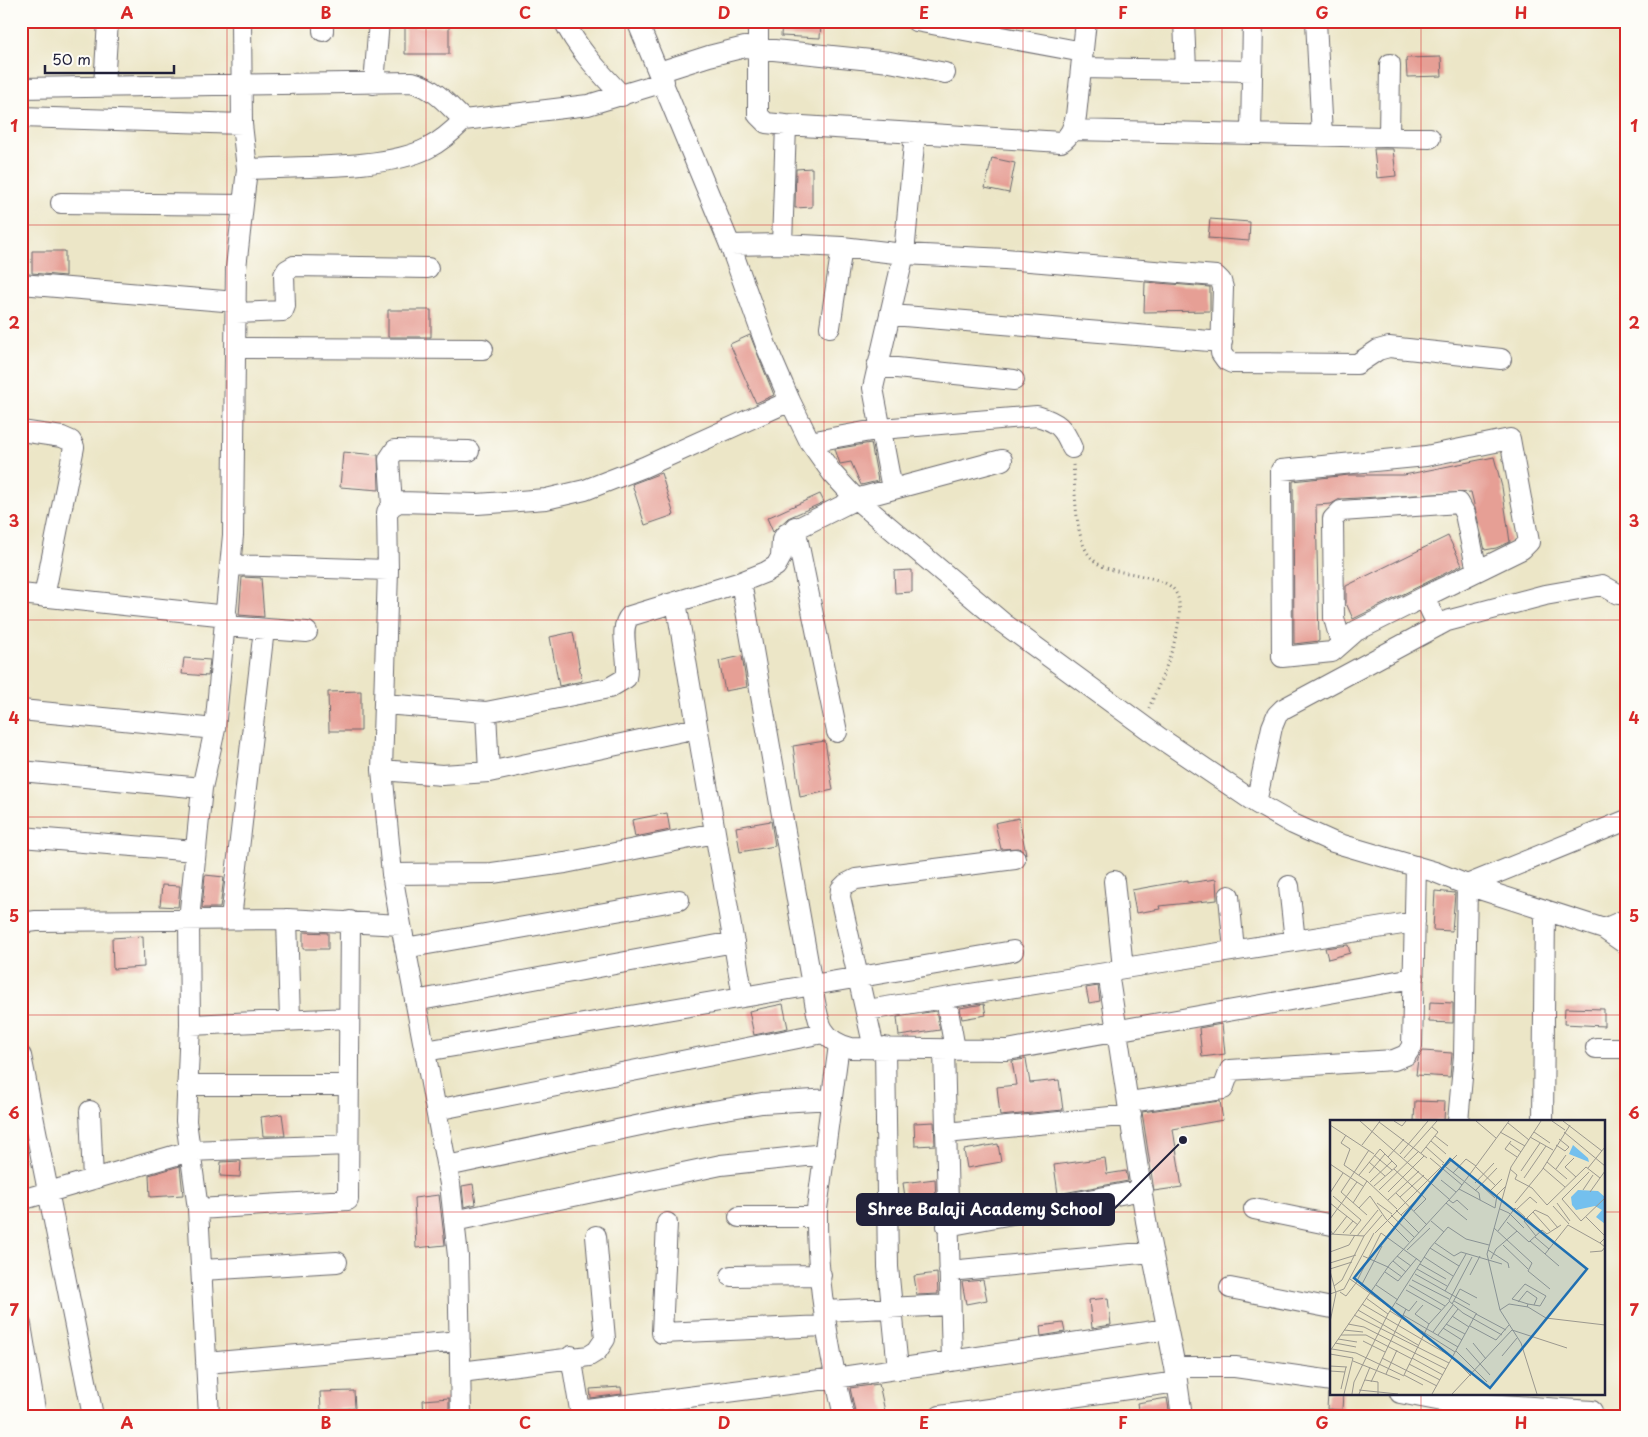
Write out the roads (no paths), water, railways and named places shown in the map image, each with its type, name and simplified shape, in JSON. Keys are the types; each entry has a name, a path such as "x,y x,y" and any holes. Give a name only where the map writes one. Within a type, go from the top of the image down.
{"street":[{"path":"104,86 108,21"},
{"path":"209,1416 198,1209 186,1121 190,1025 189,920 202,788 214,729 233,535 236,268 247,169 242,124 241,21"},
{"path":"374,84 379,21"},
{"path":"564,21 572,38 591,63 622,96"},
{"path":"637,21 730,245 767,348 790,401 810,442 832,473 856,499 1003,624 1142,725 1256,804 1293,824 1334,842 1416,866 1467,885 1604,929 1627,945"},
{"path":"758,21 758,115 766,123 1051,142 1061,142 1067,138 1072,130 1086,21"},
{"path":"916,21 1082,60 1186,70 1252,71"},
{"path":"1184,21 1186,70"},
{"path":"1251,134 1253,21"},
{"path":"1316,21 1322,136"},
{"path":"247,169 371,163 398,158 426,149 448,136 464,120 588,105 622,96 661,77 718,54 745,47 890,62 945,73"},
{"path":"1389,137 1390,64"},
{"path":"21,88 412,82 424,85 435,92 464,120"},
{"path":"21,116 242,124"},
{"path":"782,244 786,125"},
{"path":"1072,130 1430,138"},
{"path":"892,489 873,388 892,316 904,254 915,133"},
{"path":"61,204 242,205"},
{"path":"730,245 782,244 842,247 904,254 1004,259 1216,276 1221,281 1223,288 1221,353 1226,360 1232,363 1357,364 1378,350 1389,347 1501,359"},
{"path":"830,328 842,247"},
{"path":"21,284 283,311 285,306 284,274 294,266 428,268"},
{"path":"892,316 1222,342"},
{"path":"235,348 483,349"},
{"path":"878,366 1014,380"},
{"path":"461,1416 462,1372 458,1256 454,1220 447,1166 400,925 392,874 382,770 388,570 387,512 399,502 477,504 526,500 585,490 644,467 790,401"},
{"path":"810,442 881,429 1038,416 1054,421 1067,434 1072,448"},
{"path":"21,431 62,436 71,441 74,447 44,597"},
{"path":"1510,439 1528,542 1522,549 1477,571 1356,631 1332,652 1282,657 1281,470 1426,456 1510,439"},
{"path":"392,506 389,459 395,450 469,451"},
{"path":"384,704 486,712 609,688 626,678 629,670 624,628 626,620 635,613 741,582 776,566 781,557 782,540 786,534 795,527 856,499 1002,460"},
{"path":"1342,643 1334,618 1333,519 1341,511 1459,503 1465,514 1477,571"},
{"path":"795,527 837,732"},
{"path":"231,564 388,570"},
{"path":"741,582 812,985 824,1033 830,1040 851,1048 1007,1050 1118,1032 1414,978"},
{"path":"1256,804 1272,727 1277,715 1283,709 1447,621 1545,595 1602,585 1618,594 1627,594"},
{"path":"21,594 226,621 264,629 307,632"},
{"path":"1424,597 1438,626"},
{"path":"676,602 743,997"},
{"path":"231,919 264,629"},
{"path":"21,710 214,729"},
{"path":"486,712 490,772"},
{"path":"382,770 442,776 490,772 697,728"},
{"path":"21,771 202,788"},
{"path":"1467,885 1627,820"},
{"path":"392,874 492,873 565,863 715,833"},
{"path":"21,836 195,851"},
{"path":"898,1369 888,1267 880,1048 858,977 840,897 840,889 856,879 1015,859"},
{"path":"946,1133 1130,1109 1223,1089 1230,1070 1394,1060 1406,1055 1412,1046 1416,866"},
{"path":"1114,881 1118,970 1109,979 1152,1252 1176,1374 1182,1416"},
{"path":"1458,1120 1464,1056 1467,885"},
{"path":"1289,886 1295,941"},
{"path":"1229,896 1234,950"},
{"path":"405,948 680,900"},
{"path":"1542,1120 1545,910"},
{"path":"287,919 290,1020"},
{"path":"21,923 287,919 400,925"},
{"path":"1604,929 1627,919"},
{"path":"198,1209 348,1200 350,921"},
{"path":"867,1010 1415,922"},
{"path":"415,1001 734,942"},
{"path":"424,1051 1012,951"},
{"path":"946,998 949,1049 946,1133 947,1226 952,1361"},
{"path":"190,1025 349,1018"},
{"path":"436,1110 824,1033"},
{"path":"839,1045 817,1217 825,1319 835,1378 844,1416"},
{"path":"1596,1048 1627,1048"},
{"path":"21,1056 93,1416"},
{"path":"187,1085 349,1085"},
{"path":"447,1166 683,1116 762,1103 832,1099"},
{"path":"90,1111 93,1179"},
{"path":"21,1200 190,1151 348,1145"},
{"path":"454,1220 721,1165 825,1154"},
{"path":"947,1226 1143,1190"},
{"path":"1254,1209 1330,1225"},
{"path":"739,1217 817,1217"},
{"path":"667,1223 662,1333 825,1319 892,1308 950,1305"},
{"path":"462,1372 572,1356 590,1356 605,1339 596,1236"},
{"path":"949,1271 1152,1252"},
{"path":"202,1270 337,1262"},
{"path":"731,1276 821,1275"},
{"path":"1230,1288 1330,1308"},
{"path":"21,1325 36,1416"},
{"path":"572,1356 580,1413 1167,1329"},
{"path":"206,1363 460,1341"},
{"path":"940,1416 1176,1374 1244,1368 1330,1381"},
{"path":"1404,1394 1442,1403 1592,1411"}],"place":[{"name":"Shree Balaji Academy School","path":"1183,1140"}]}
